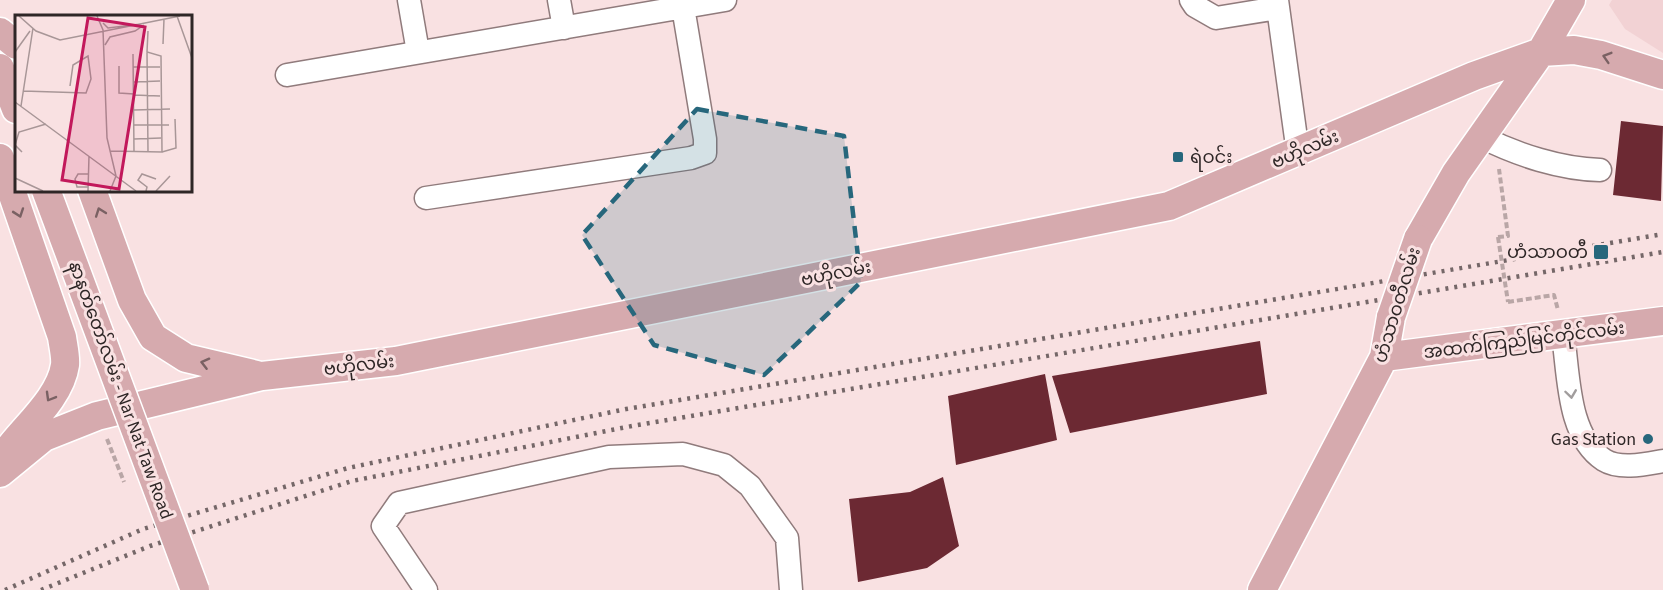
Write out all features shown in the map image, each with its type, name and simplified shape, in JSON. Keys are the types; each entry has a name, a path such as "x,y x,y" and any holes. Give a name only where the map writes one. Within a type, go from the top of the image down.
{"main road":[{"name":"ဟံသာဝတီလမ်း","path":"1262,590 1384,357 1391,317 1418,239 1456,173 1541,52 1570,0"},
{"path":"0,32 15,44"},
{"name":"ဗဟိုလမ်း","path":"0,473 44,437 97,416 262,376 396,361 1169,206 1298,153 1474,76 1541,52 1574,50 1601,55 1663,75"},
{"path":"2,72 15,106"},
{"path":"0,158 62,337 65,365 50,401 19,434 0,462"},
{"name":"နာနတ်တော်လမ်း - Nar Nat Taw Road","path":"47,192 195,590"},
{"path":"93,192 132,300 153,337 186,358 262,376"},
{"name":"အထက်ကြည်မြင်တိုင်လမ်း","path":"1384,357 1563,336 1663,321"}],"lane":[{"path":"410,0 418,52"},
{"path":"559,0 564,28"},
{"path":"287,75 725,0"},
{"path":"1191,0 1195,6 1216,18 1278,4 1298,153"},
{"path":"426,198 691,158 705,153 695,4"},
{"path":"1482,137 1536,158 1580,169 1600,170"},
{"path":"1563,336 1574,410 1584,439 1605,461 1634,466 1663,461"},
{"path":"426,590 383,526 399,503 609,458 683,454 724,465 750,486 787,538 791,590"}],"path":[{"path":"1498,162 1508,236 1498,237 1508,302 1518,301"}],"highlighted area":[{"path":"697,109 844,136 861,282 764,375 654,345 582,235"}],"shaded area":[{"path":"1612,0 1663,0 1663,53 1625,29 1609,5"}],"building":[{"path":"1621,121 1663,126 1661,201 1613,195"},
{"path":"1260,341 1267,394 1070,433 1052,376"},
{"path":"1045,374 1057,440 956,465 948,396"},
{"path":"943,477 959,546 927,568 858,582 849,499 910,492"}],"railway":[{"path":"5,590 143,529 348,468 626,409 1663,234"},
{"path":"41,590 150,546 352,481 632,426 1663,252"}],"place":[{"name":"ရဲဝင်း","path":"1178,157"},
{"name":"ဟံသာဝတီ","path":"1601,252"},
{"name":"Gas Station","path":"1648,439"}]}
